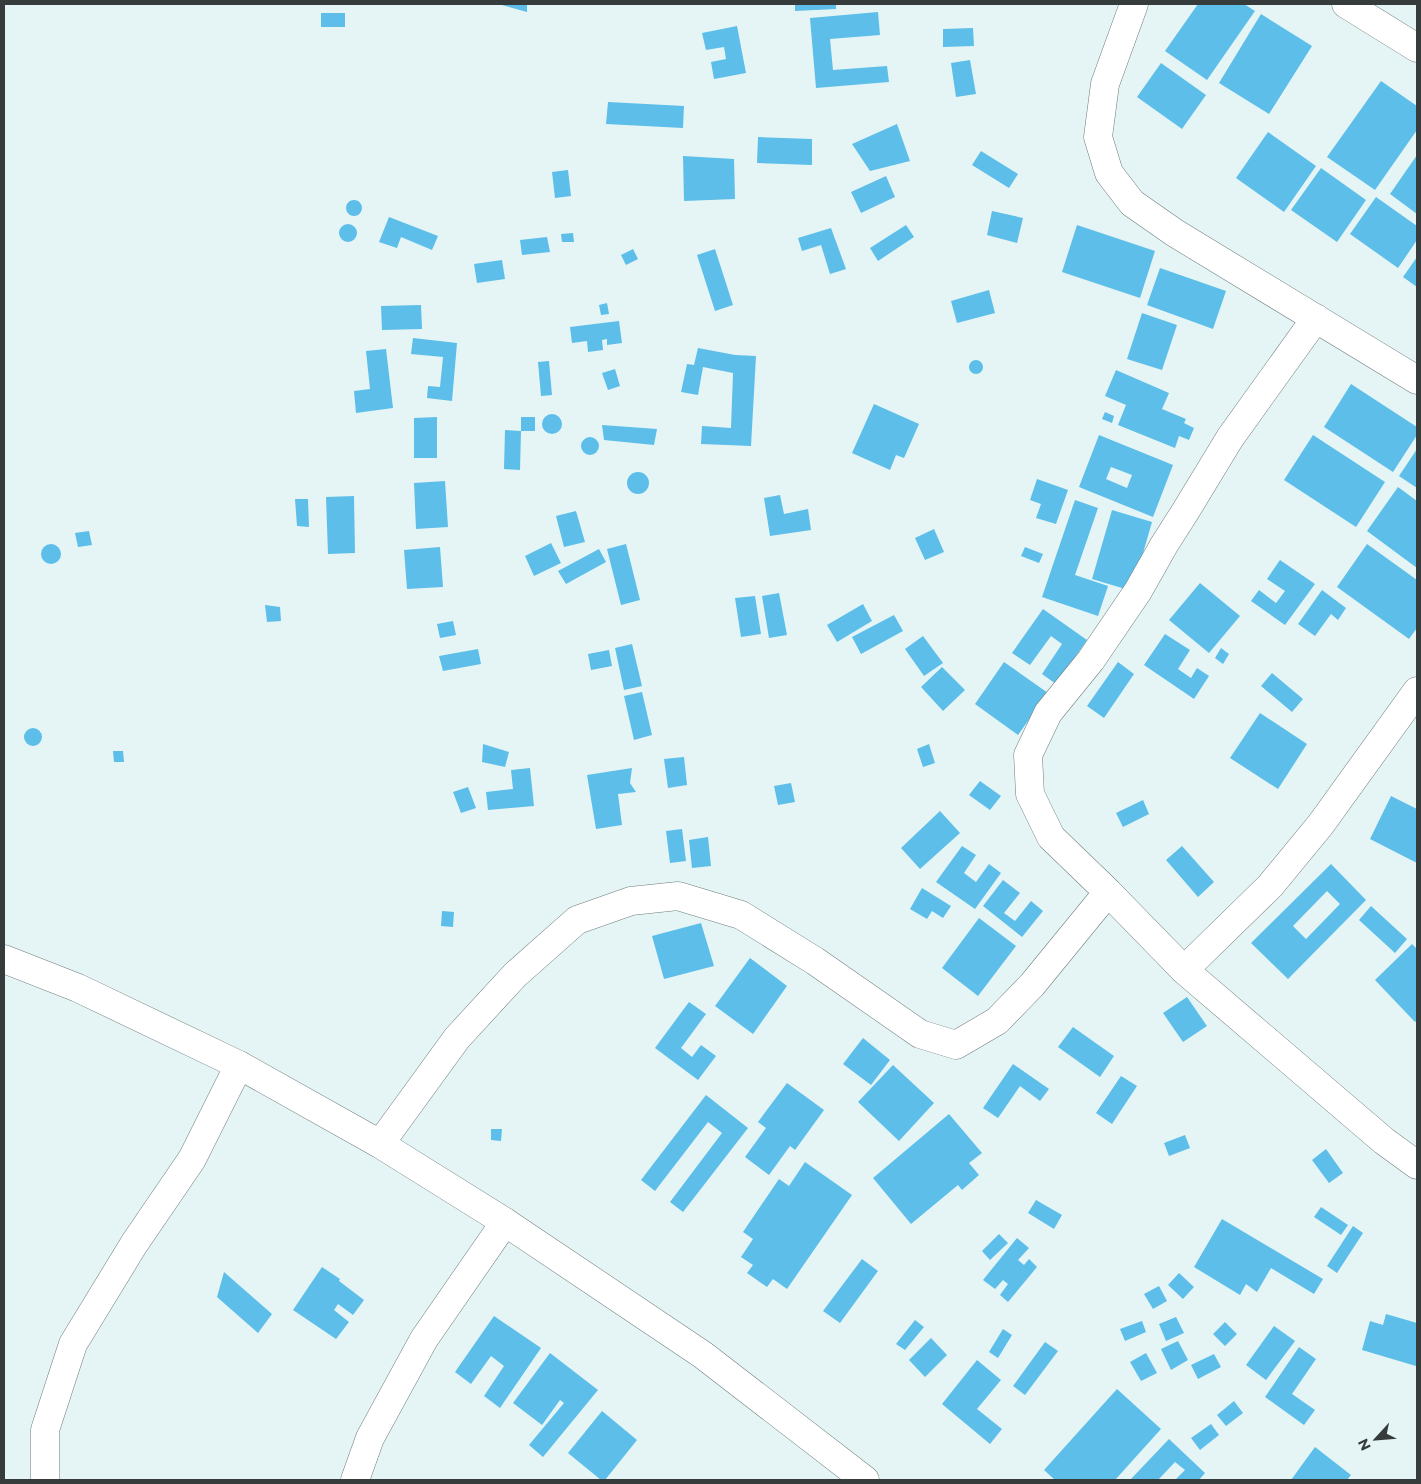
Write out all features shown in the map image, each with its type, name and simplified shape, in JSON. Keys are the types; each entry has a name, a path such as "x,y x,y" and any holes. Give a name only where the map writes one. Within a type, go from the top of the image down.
{"street":[{"path":"1134,4 1105,84 1098,138 1109,173 1132,203 1168,228 1417,380"},
{"path":"1346,4 1417,48"},
{"path":"1316,318 1230,438 1138,591 1091,660 1048,713 1028,755 1030,794 1051,837 1184,970 1384,1141 1417,1165"},
{"path":"1184,970 1270,886 1321,824 1417,691"},
{"path":"380,1144 457,1038 515,975 577,920 622,904 631,901 678,896 740,915 815,961 920,1034 956,1045 997,1021 1032,985 1108,892"},
{"path":"4,959 78,988 239,1065 380,1144 505,1222 703,1356 865,1480"},
{"path":"45,1480 45,1430 73,1344 134,1244 192,1159 239,1065"},
{"path":"355,1480 370,1438 424,1339 505,1222"}],"building":[{"path":"498,4 527,4 527,12"},
{"path":"795,4 836,4 836,9 795,11"},
{"path":"1198,4 1244,4 1255,11 1207,80 1165,51"},
{"path":"878,12 880,35 830,39 833,70 887,66 889,82 816,88 810,18"},
{"path":"321,13 345,13 345,27 321,27"},
{"path":"1261,14 1312,46 1269,114 1219,83"},
{"path":"737,26 746,73 714,79 711,62 726,59 724,47 706,50 702,33"},
{"path":"973,28 974,46 943,47 943,29"},
{"path":"970,60 976,94 956,97 951,63"},
{"path":"1161,63 1206,95 1182,129 1137,97"},
{"path":"1381,81 1417,106 1417,130 1375,190 1327,157"},
{"path":"608,102 684,106 683,128 606,124"},
{"path":"897,124 910,161 870,171 852,144"},
{"path":"1268,132 1316,166 1284,212 1236,178"},
{"path":"758,137 812,139 812,165 757,163"},
{"path":"981,151 1018,174 1009,188 972,165"},
{"path":"1417,155 1417,214 1390,194"},
{"path":"683,156 734,159 735,199 684,201"},
{"path":"1321,168 1366,200 1337,242 1291,210"},
{"path":"568,170 571,196 555,198 552,172"},
{"path":"886,176 895,197 861,213 851,192"},
{"path":"1376,197 1417,226 1417,240 1398,268 1350,234"},
{"path":"351,200 357,200 362,205 360,214 351,216 346,211 346,205"},
{"path":"992,211 1023,218 1017,243 987,235"},
{"path":"389,217 438,236 432,250 401,237 397,248 379,242"},
{"path":"344,224 352,224 357,229 355,240 344,242 339,237 339,229"},
{"path":"906,225 914,237 878,261 870,248"},
{"path":"1077,225 1155,251 1140,298 1062,272"},
{"path":"831,228 846,269 830,274 821,245 802,251 798,238"},
{"path":"573,233 574,242 562,242 561,234"},
{"path":"547,237 550,252 522,255 520,240"},
{"path":"633,249 638,259 626,265 621,255"},
{"path":"715,249 733,305 715,311 697,255"},
{"path":"1417,257 1417,287 1403,277"},
{"path":"502,260 505,279 477,283 474,264"},
{"path":"1160,268 1226,291 1213,329 1147,305"},
{"path":"989,290 995,313 957,323 951,301"},
{"path":"607,303 609,314 601,315 599,305"},
{"path":"421,305 422,329 382,330 381,306"},
{"path":"1142,313 1177,325 1162,370 1127,359"},
{"path":"619,321 622,343 607,345 607,339 602,340 603,350 588,352 587,341 572,343 570,327"},
{"path":"413,338 457,343 452,401 427,398 428,386 440,387 443,357 411,354"},
{"path":"698,348 735,355 756,356 751,446 701,444 702,426 731,428 733,373 703,367 698,395 681,392 687,364 694,365"},
{"path":"386,349 393,408 356,413 354,391 370,389 366,351"},
{"path":"973,360 979,360 983,367 979,374 973,374 969,370 969,364"},
{"path":"549,361 552,395 541,396 538,362"},
{"path":"615,369 620,386 608,390 602,373"},
{"path":"1116,370 1169,393 1162,409 1186,419 1184,423 1194,428 1189,440 1179,436 1175,448 1118,425 1126,405 1105,396"},
{"path":"1351,384 1417,427 1417,435 1393,472 1324,427"},
{"path":"874,404 919,424 904,458 896,455 890,470 852,453"},
{"path":"1105,412 1114,416 1112,423 1102,419"},
{"path":"552,414 559,417 562,424 559,431 552,434 545,431 542,424 545,417"},
{"path":"437,417 437,458 414,458 414,418"},
{"path":"521,417 535,417 535,431 521,431"},
{"path":"602,425 657,429 654,445 604,440"},
{"path":"505,430 521,431 520,470 504,469"},
{"path":"1099,435 1173,465 1153,517 1079,487","holes":["1111,467 1132,475 1127,488 1106,479"]},
{"path":"1313,435 1385,482 1356,527 1284,480"},
{"path":"590,437 596,440 599,446 596,452 590,455 584,452 581,446 584,440"},
{"path":"1417,449 1417,488 1399,476"},
{"path":"638,472 646,475 649,483 646,491 638,494 630,491 627,483 630,475"},
{"path":"1037,479 1068,490 1056,524 1036,518 1041,504 1030,500"},
{"path":"445,481 448,527 416,529 414,483"},
{"path":"1398,487 1417,501 1417,568 1367,531"},
{"path":"780,495 784,514 808,509 811,530 770,536 764,498"},
{"path":"354,496 355,553 328,554 326,497"},
{"path":"295,499 308,499 309,527 297,526"},
{"path":"1075,500 1098,508 1075,575 1108,586 1098,616 1042,597"},
{"path":"1112,510 1152,522 1132,591 1092,579"},
{"path":"576,511 585,542 564,547 556,516"},
{"path":"934,529 944,552 925,560 915,538"},
{"path":"89,531 92,545 78,547 75,533"},
{"path":"551,543 561,563 534,576 525,556"},
{"path":"47,544 55,544 61,550 61,558 55,564 47,564 41,558 41,550"},
{"path":"626,544 640,600 621,605 607,549"},
{"path":"1367,544 1417,580 1417,628 1409,639 1337,587"},
{"path":"440,547 443,587 407,589 404,550"},
{"path":"1025,547 1043,554 1039,563 1021,556"},
{"path":"599,549 606,562 566,584 558,571"},
{"path":"1280,560 1315,584 1285,625 1251,601 1259,590 1276,603 1285,591 1267,579"},
{"path":"1200,583 1240,616 1209,653 1169,620"},
{"path":"1322,590 1346,608 1338,620 1331,614 1315,636 1298,624"},
{"path":"779,593 787,635 769,638 762,596"},
{"path":"755,596 761,634 741,637 735,598"},
{"path":"863,604 872,621 837,642 827,625"},
{"path":"265,605 280,607 281,621 267,622"},
{"path":"1043,609 1087,640 1056,684 1042,674 1062,644 1051,636 1030,665 1012,653"},
{"path":"894,615 903,631 861,654 852,637"},
{"path":"453,621 456,635 440,638 437,624"},
{"path":"1165,634 1190,650 1178,669 1191,678 1197,668 1209,676 1194,699 1144,665"},
{"path":"923,636 943,663 924,676 905,649"},
{"path":"632,644 642,686 624,690 615,648"},
{"path":"1221,648 1229,654 1223,664 1215,658"},
{"path":"478,649 481,664 443,671 439,656"},
{"path":"609,650 612,666 591,670 588,654"},
{"path":"1004,662 1048,693 1018,735 975,704"},
{"path":"1118,662 1134,674 1104,718 1087,706"},
{"path":"942,667 965,690 943,711 921,687"},
{"path":"1272,673 1303,699 1292,712 1261,686"},
{"path":"642,692 652,735 634,740 624,696"},
{"path":"1260,713 1307,744 1278,789 1230,758"},
{"path":"33,728 39,731 42,737 39,743 33,746 27,743 24,737 27,731"},
{"path":"483,744 509,752 505,767 482,762"},
{"path":"929,744 935,763 923,767 917,749"},
{"path":"113,751 123,751 124,762 114,762"},
{"path":"684,757 687,785 668,788 664,759"},
{"path":"530,768 534,806 488,810 486,792 513,789 511,770"},
{"path":"632,768 630,783 636,792 618,794 622,825 596,829 587,775"},
{"path":"980,781 1001,796 990,810 969,795"},
{"path":"791,783 795,802 778,805 774,786"},
{"path":"468,787 476,808 461,813 453,792"},
{"path":"1391,796 1417,809 1417,863 1370,839"},
{"path":"1143,800 1149,814 1123,827 1116,813"},
{"path":"940,811 960,833 920,869 901,848"},
{"path":"682,829 686,861 670,863 666,831"},
{"path":"708,837 711,866 692,868 689,840"},
{"path":"962,846 976,855 964,873 976,882 989,864 1001,873 975,909 936,882"},
{"path":"1182,846 1214,882 1198,897 1166,860"},
{"path":"1331,864 1366,900 1288,979 1251,943","holes":["1327,891 1340,904 1306,939 1293,926"]},
{"path":"1003,880 1020,893 1004,913 1015,921 1031,901 1043,911 1022,937 983,906"},
{"path":"922,888 951,906 943,918 932,911 927,919 910,909"},
{"path":"1371,906 1407,939 1395,953 1359,920"},
{"path":"442,911 454,912 453,927 441,926"},
{"path":"979,918 1016,946 978,996 942,968"},
{"path":"701,923 714,966 664,979 652,936"},
{"path":"1412,944 1417,949 1417,1020 1415,1022 1375,980"},
{"path":"750,958 787,986 753,1034 715,1006"},
{"path":"1187,997 1207,1026 1183,1042 1163,1013"},
{"path":"689,1002 706,1014 681,1048 692,1057 701,1045 716,1056 698,1080 655,1048"},
{"path":"1073,1027 1114,1056 1100,1077 1058,1047"},
{"path":"863,1038 890,1060 871,1085 843,1064"},
{"path":"1013,1064 1049,1089 1040,1101 1020,1086 998,1118 983,1108"},
{"path":"893,1065 934,1103 899,1141 858,1102"},
{"path":"1121,1076 1137,1086 1112,1124 1096,1113"},
{"path":"787,1083 824,1110 795,1150 790,1146 769,1175 745,1157 766,1128 758,1122"},
{"path":"706,1095 748,1128 683,1212 670,1202 722,1133 708,1122 655,1191 641,1180"},
{"path":"949,1114 982,1153 969,1163 979,1175 962,1190 958,1185 911,1224 873,1178"},
{"path":"491,1129 502,1129 501,1141 491,1140"},
{"path":"1185,1135 1190,1148 1169,1156 1164,1143"},
{"path":"1326,1149 1343,1173 1329,1183 1312,1160"},
{"path":"805,1162 852,1195 787,1289 773,1279 767,1287 747,1273 753,1265 741,1257 753,1239 743,1232 779,1179 789,1186"},
{"path":"1036,1200 1062,1215 1054,1229 1028,1213"},
{"path":"1321,1207 1348,1225 1341,1235 1314,1217"},
{"path":"1222,1219 1323,1279 1314,1294 1271,1268 1257,1292 1246,1284 1240,1295 1194,1267"},
{"path":"1353,1226 1363,1233 1337,1273 1327,1266"},
{"path":"999,1234 1008,1243 990,1260 982,1251"},
{"path":"1017,1238 1029,1248 1018,1260 1024,1265 1029,1259 1037,1267 1008,1302 1000,1295 1008,1284 1003,1280 995,1289 983,1280"},
{"path":"862,1259 878,1271 840,1323 823,1311"},
{"path":"322,1267 340,1279 339,1281 364,1300 353,1315 338,1304 334,1310 349,1322 336,1339 293,1310"},
{"path":"224,1272 272,1314 258,1333 217,1297"},
{"path":"1179,1273 1194,1287 1183,1299 1168,1285"},
{"path":"1159,1286 1167,1301 1153,1309 1144,1294"},
{"path":"1386,1314 1417,1323 1416,1366 1362,1350 1370,1321 1383,1325"},
{"path":"494,1316 541,1348 500,1408 484,1396 504,1366 491,1356 471,1384 455,1372"},
{"path":"1176,1317 1184,1333 1166,1341 1159,1324"},
{"path":"915,1320 924,1327 905,1350 896,1344"},
{"path":"1142,1321 1146,1332 1125,1341 1120,1329"},
{"path":"1225,1322 1237,1334 1225,1346 1213,1334"},
{"path":"1274,1326 1295,1341 1266,1380 1246,1365"},
{"path":"1003,1329 1012,1335 998,1358 989,1352"},
{"path":"931,1338 947,1355 925,1377 909,1360"},
{"path":"1178,1341 1188,1360 1171,1370 1161,1349"},
{"path":"1045,1342 1058,1351 1025,1395 1013,1386"},
{"path":"1299,1347 1316,1359 1292,1394 1315,1410 1304,1425 1265,1397"},
{"path":"550,1353 598,1390 543,1457 529,1445 564,1403 560,1400 542,1425 513,1403"},
{"path":"1146,1353 1157,1373 1141,1381 1130,1362"},
{"path":"1214,1354 1221,1367 1198,1379 1191,1365"},
{"path":"977,1360 1001,1380 977,1409 1002,1429 990,1444 942,1404"},
{"path":"1117,1389 1161,1429 1115,1480 1055,1480 1044,1470"},
{"path":"1234,1401 1243,1413 1226,1426 1217,1415"},
{"path":"602,1411 637,1440 605,1480 601,1480 568,1453"},
{"path":"1211,1424 1219,1435 1200,1450 1191,1438"},
{"path":"1169,1439 1205,1473 1199,1480 1175,1480 1185,1470 1175,1462 1158,1480 1130,1480"},
{"path":"1315,1447 1351,1475 1347,1480 1291,1480"}]}
